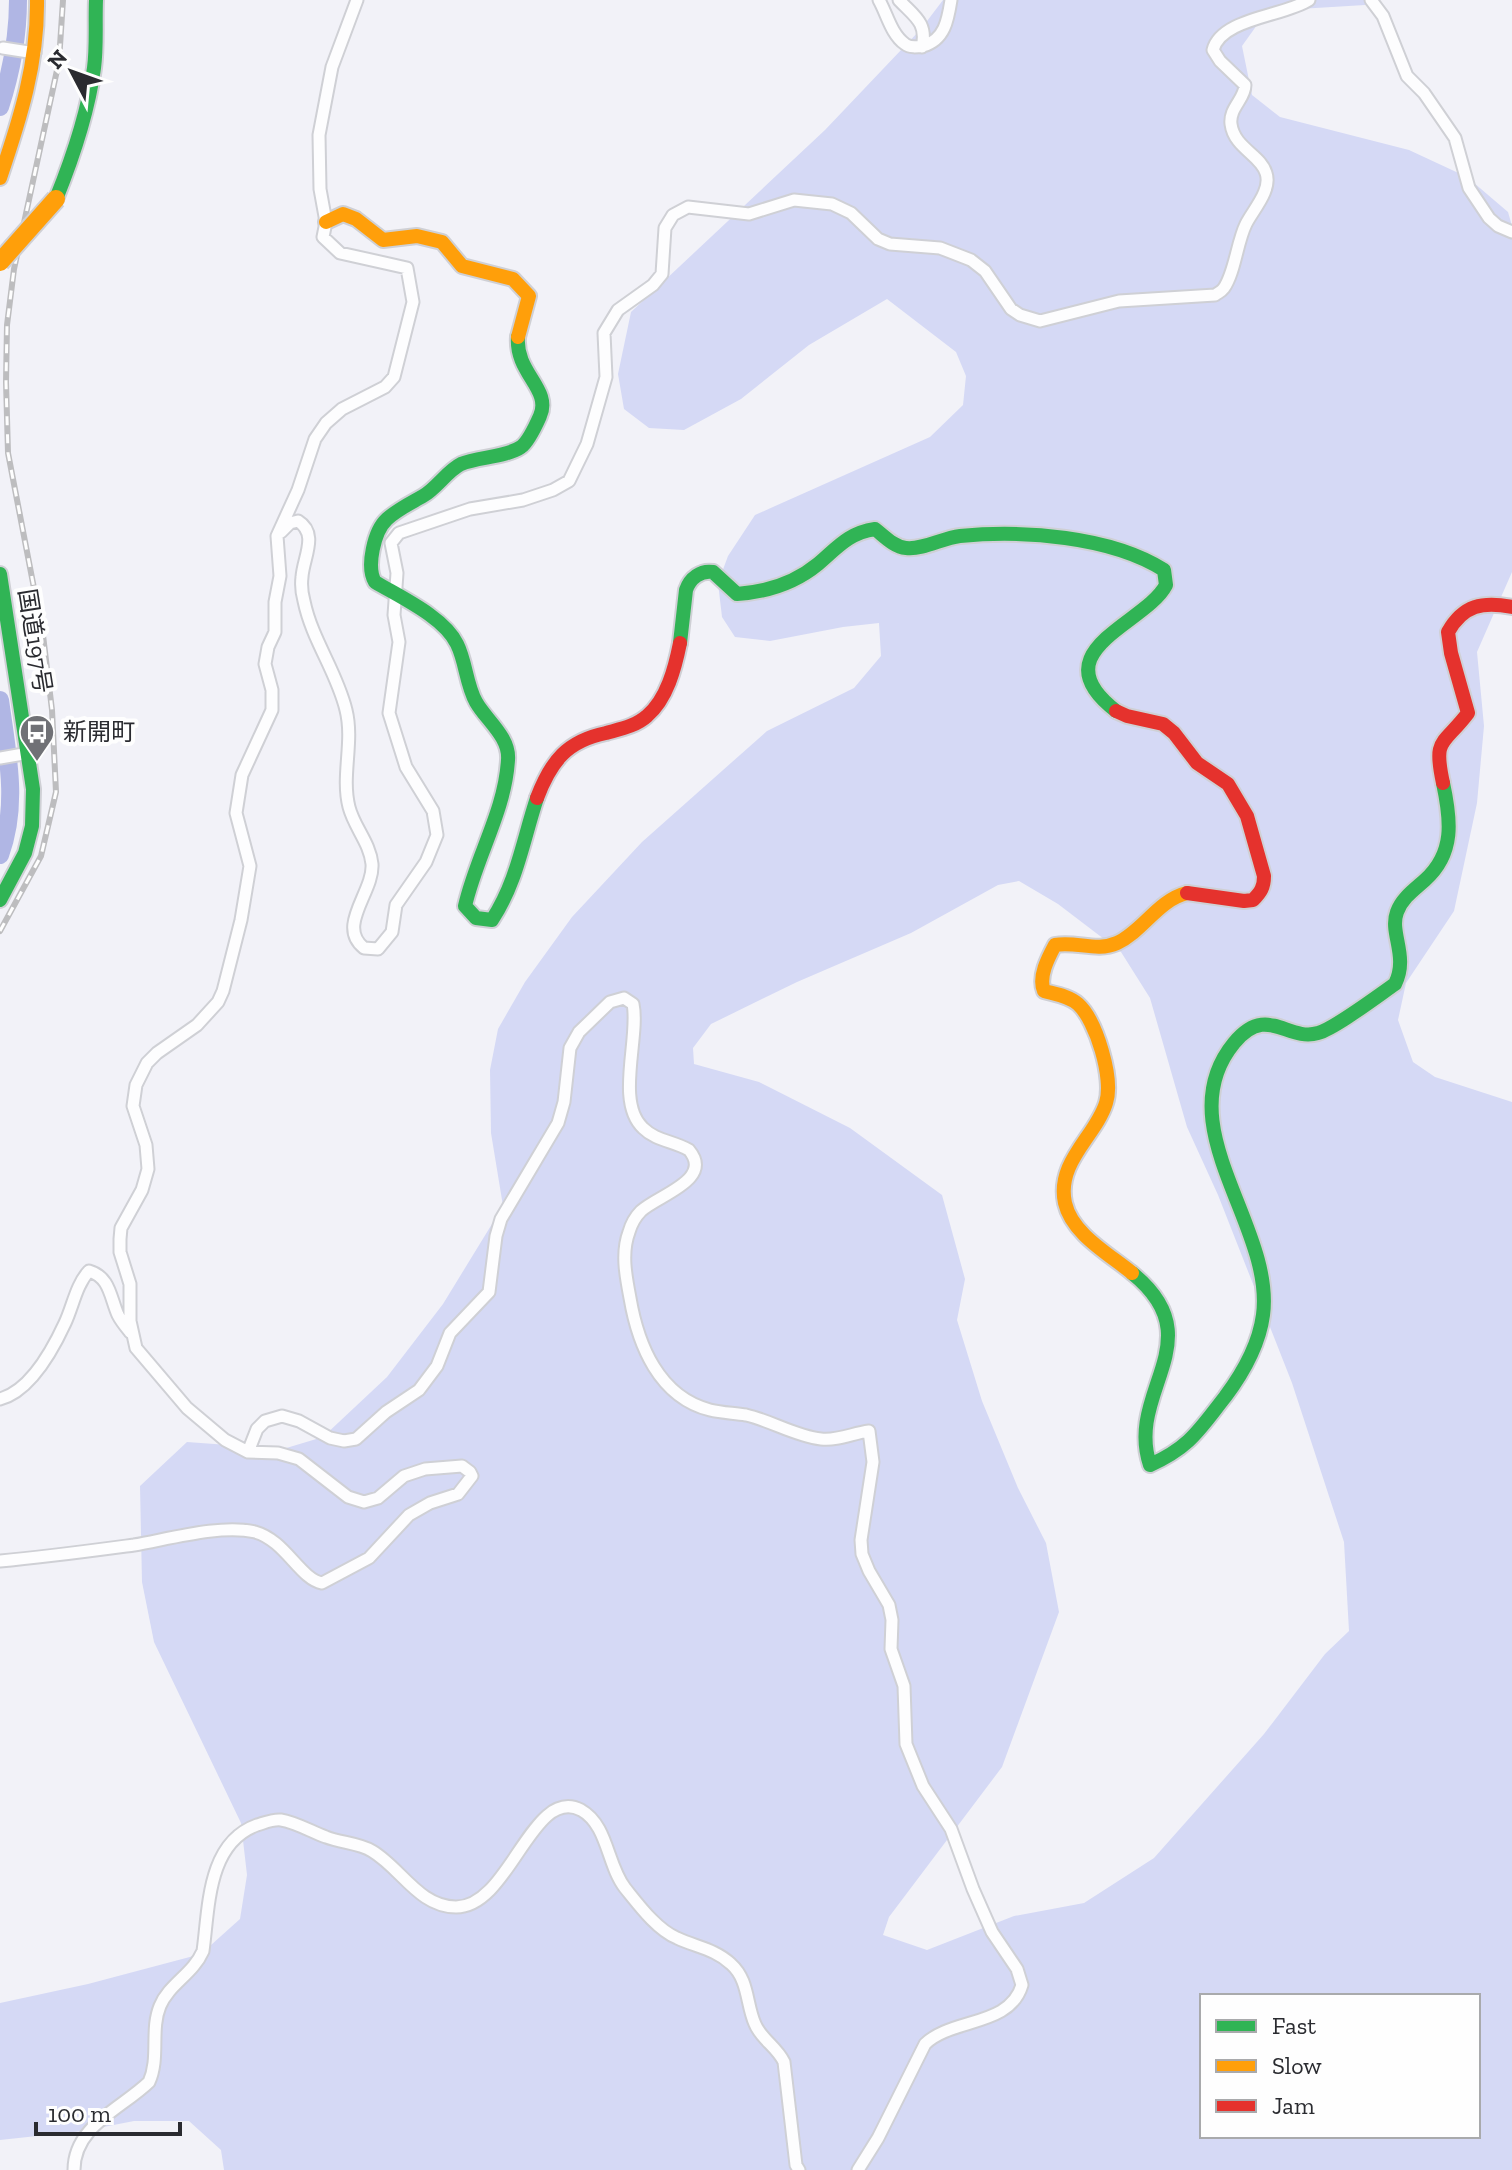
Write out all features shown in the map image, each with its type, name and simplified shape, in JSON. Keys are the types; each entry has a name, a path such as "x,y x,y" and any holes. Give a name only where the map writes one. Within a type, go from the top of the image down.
{"main road":[{"path":"0,178 25,104 37,0"},
{"path":"0,262 56,199 71,164 95,65 96,0"},
{"path":"326,222 343,214 356,219 383,240 417,236 442,242 462,266 513,279 529,296 517,337 518,352 520,362 545,398 545,410 520,448 459,465 423,496 384,521 371,555 371,575 381,588 396,594 439,623 458,645 476,703 498,730 509,756 500,804 483,843 465,906 472,917 481,922 492,920 504,905 514,882 536,793 563,751 590,737 634,727 655,709 667,686 679,648 687,585 698,575 708,570 715,571 737,594 755,594 800,576 818,564 836,544 857,531 875,529 907,548 958,536 1072,539 1141,557 1164,570 1166,585 1162,593 1096,649 1089,672 1094,688 1105,704 1118,714 1165,725 1203,769 1228,784 1235,792 1264,868 1264,885 1253,900 1243,902 1196,893 1181,895 1167,903 1130,936 1109,946 1092,947 1068,941 1055,945 1048,957 1041,984 1044,991 1081,1005 1099,1041 1105,1076 1107,1102 1068,1174 1066,1210 1078,1226 1153,1293 1168,1323 1168,1351 1143,1439 1150,1465 1186,1445 1226,1396 1249,1360 1264,1312 1260,1268 1223,1163 1213,1119 1212,1084 1219,1063 1228,1048 1257,1025 1308,1035 1319,1033 1395,984 1401,975 1396,910 1438,868 1445,855 1450,833 1439,746 1468,713 1466,697 1448,647 1448,632 1468,606 1493,602 1512,607"},
{"name":"国道197号","path":"0,574 25,754 33,789 32,826 25,853 0,900"}],"street":[{"path":"132,1336 130,1284 120,1252 120,1239 127,1214 146,1181 149,1159 135,1117 134,1094 140,1074 157,1053 197,1025 212,1010 223,991 232,960 250,866 236,813 242,775 272,710 272,690 265,664 275,632 275,602 280,576 277,536 298,490 315,439 326,423 342,409 385,387 394,377 413,302 407,268 340,253 323,237 326,222 320,189 319,135 332,67 357,0"},
{"path":"879,0 891,27 904,44 912,47 931,43 942,33 951,0"},
{"path":"899,0 923,26 922,47"},
{"path":"277,536 290,523 298,521 307,532 303,597 310,625 346,710 350,741 348,806 372,865 368,887 355,917 354,936 364,948 378,949 388,939 396,905 426,862 437,835 433,811 406,767 389,713 399,642 394,615 397,573 391,543 399,533 470,509 523,500 569,481 587,444 602,392 606,368 604,333 618,310 653,285 662,274 665,228 673,215 688,207 749,214 794,200 832,204 851,213 878,239 890,244 940,248 971,260 985,271 1011,309 1040,321 1119,301 1215,295 1223,290 1245,226 1267,184 1265,169 1238,141 1232,129 1231,113 1245,85 1214,54 1215,43 1231,29 1309,0"},
{"path":"1371,0 1383,16 1407,76 1424,93 1455,138 1469,188 1489,218 1512,232"},
{"path":"3,48 31,53"},
{"path":"0,758 25,754"},
{"path":"248,1452 257,1429 265,1421 282,1416 299,1421 330,1438 344,1441 356,1439 429,1380 450,1333 489,1292 501,1219 558,1123 564,1102 570,1048 579,1032 610,1002 624,998 633,1004 636,1020 630,1074 635,1115 644,1130 689,1150 696,1165 694,1174 684,1184 641,1211 628,1233 626,1275 631,1306 650,1361 675,1393 710,1410 746,1415 794,1433 822,1439 869,1431 873,1462 861,1540 862,1554 889,1605 891,1649 904,1686 906,1744 923,1786 951,1829 992,1932 1017,1969 1022,1985 1012,2003 987,2018 931,2038 925,2044 878,2138 858,2170"},
{"path":"0,1399 9,1397 25,1383 51,1350 65,1324 82,1279 89,1271 105,1280 119,1317 143,1358 187,1408 225,1440 248,1452 278,1453 299,1459 348,1497 364,1502 378,1498 404,1476 425,1469 462,1466 472,1476 458,1494 430,1503 409,1515 369,1558 322,1583 311,1579 283,1548 267,1536 252,1531 195,1535 57,1556 0,1561"},
{"path":"74,2170 78,2144 88,2130 149,2082 154,2072 159,2007 167,1992 198,1963 203,1951 216,1867 236,1839 250,1828 281,1820 336,1841 365,1848 383,1859 423,1895 437,1902 461,1907 484,1896 515,1861 535,1827 548,1813 559,1808 579,1809 591,1818 598,1828 615,1873 661,1927 674,1938 715,1951 739,1972 757,2029 779,2051 784,2062 799,2170"}],"shaded area":[{"path":"943,0 1367,0 1365,5 1267,11 1242,46 1252,95 1280,117 1409,150 1467,177 1508,212 1512,226 1512,572 1477,652 1484,726 1477,803 1454,911 1406,983 1398,1020 1413,1062 1435,1077 1512,1102 1512,2170 224,2170 221,2150 189,2121 134,2121 83,2131 0,2140 0,2003 201,1954 240,1919 247,1875 241,1823 154,1642 142,1582 140,1486 187,1442 283,1449 323,1437 387,1377 443,1304 503,1206 491,1133 490,1070 498,1029 525,982 572,917 642,842 767,731 854,688 881,656 879,623 770,641 735,637 722,617 718,583 728,556 755,515 930,437 963,405 966,376 956,352 887,299 809,345 741,399 684,430 649,428 624,409 618,374 631,312 825,130 921,29","holes":["1019,881 1058,904 1121,952 1150,998 1187,1127 1218,1195 1292,1383 1344,1542 1349,1631 1325,1654 1264,1734 1154,1858 1084,1903 1014,1916 927,1950 883,1935 889,1917 1002,1767 1059,1612 1046,1543 1018,1488 982,1401 957,1320 965,1279 942,1195 850,1128 759,1082 694,1064 693,1048 711,1024 797,982 911,933 998,885"]}],"waterway":[{"path":"0,107 14,54 18,0"},
{"path":"0,700 10,778 9,817 0,855"}],"railway":[{"path":"0,931 41,856 56,792 52,710 43,635 8,453 6,382 7,325 14,269 59,61 63,0"}],"traffic: fast":[{"path":"56,199 88,102 95,51 96,0"},
{"path":"518,337 522,361 538,389 542,406 529,437 515,450 461,464 428,493 391,515 375,540 371,568 375,582 420,608 451,634 460,651 476,702 501,736 508,752 502,797 465,906 476,918 492,920 501,906 514,876 537,798"},
{"path":"680,643 686,590 693,579 704,572 713,572 737,594 769,589 809,571 850,538 875,529 893,543 906,548 953,537 985,534 1065,538 1118,550 1164,570 1166,585 1155,599 1104,640 1092,655 1088,671 1095,690 1116,711"},
{"path":"0,574 33,789 32,826 25,853 0,900"},
{"path":"1132,1273 1156,1297 1166,1321 1168,1344 1148,1413 1145,1438 1150,1465 1184,1444 1225,1397 1249,1358 1263,1315 1262,1281 1254,1247 1216,1142 1212,1108 1216,1075 1234,1043 1246,1031 1267,1025 1296,1033 1318,1033 1345,1019 1395,984 1400,964 1395,928 1397,912 1405,898 1435,870 1446,847 1449,823 1443,783"}],"traffic: slow":[{"path":"0,178 31,68 37,0"},
{"path":"0,262 56,199"},
{"path":"326,222 343,214 356,219 383,240 417,236 442,242 462,266 513,279 529,296 518,337"},
{"path":"1132,1273 1083,1234 1065,1203 1066,1175 1101,1115 1106,1103 1108,1080 1102,1050 1085,1012 1070,999 1044,991 1043,974 1055,945 1102,947 1117,943 1167,902 1187,893"}],"traffic: jam":[{"path":"1443,783 1439,757 1442,743 1468,713 1448,632 1460,616 1475,607 1512,607"},
{"path":"537,798 548,773 571,747 592,737 633,725 654,709 669,682 680,643"},
{"path":"1116,711 1163,724 1197,763 1228,784 1247,816 1264,876 1258,894 1253,900 1244,901 1187,893"}],"place":[{"name":"新開町","path":"37,763"}]}
